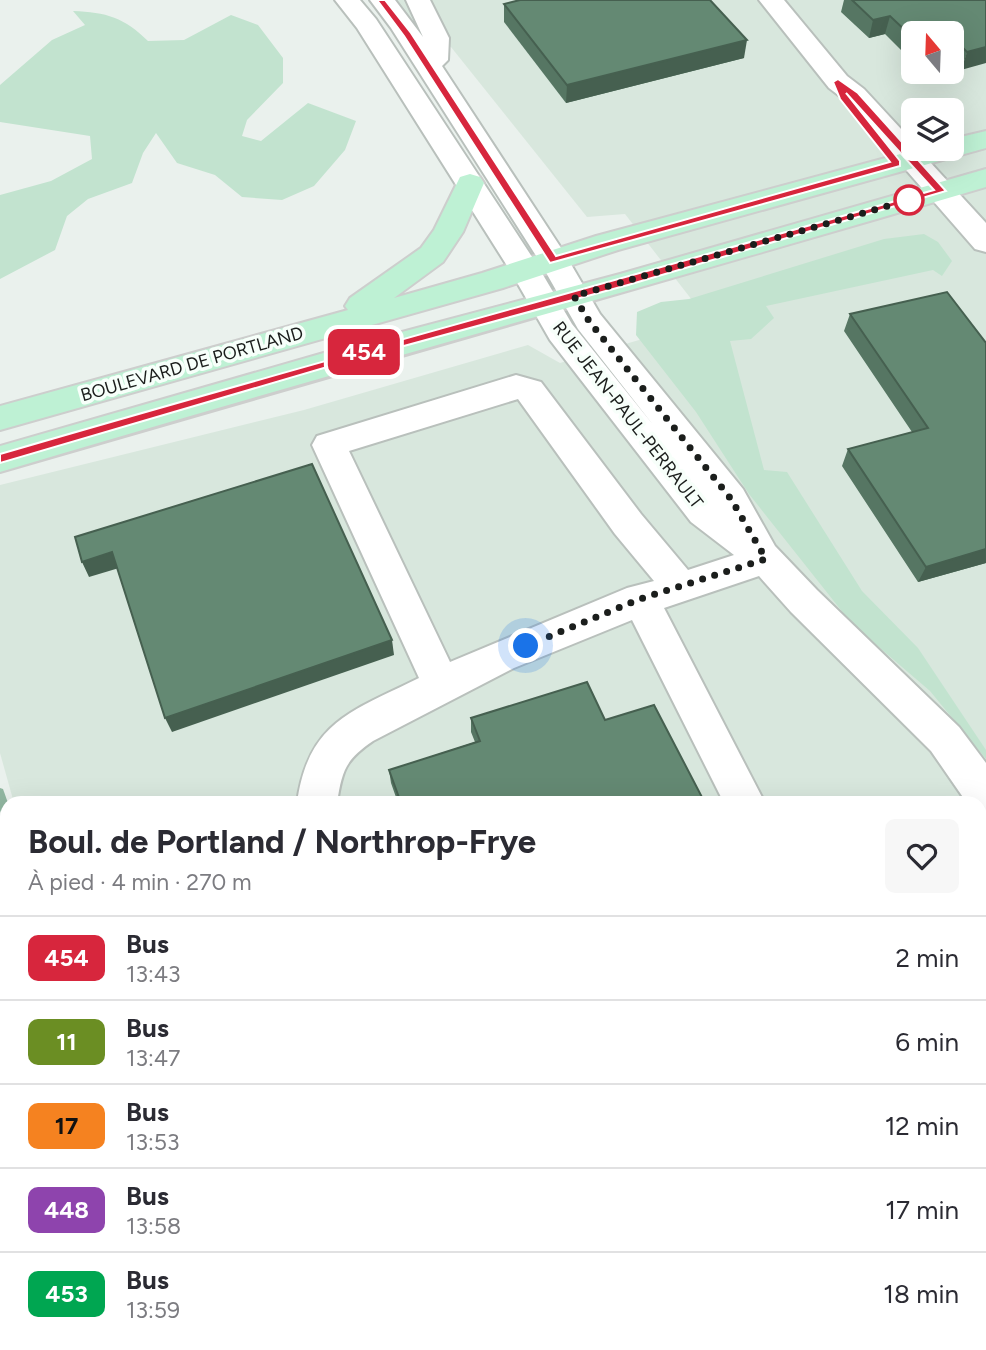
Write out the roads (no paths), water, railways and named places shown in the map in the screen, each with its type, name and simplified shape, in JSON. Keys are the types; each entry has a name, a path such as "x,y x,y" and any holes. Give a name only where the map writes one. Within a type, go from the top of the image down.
{"main road":[{"name":"BOULEVARD DE PORTLAND","path":"964,145 986,139"},
{"name":"BOULEVARD DE PORTLAND","path":"0,418 904,161"},
{"name":"BOULEVARD DE PORTLAND","path":"0,458 986,178"},
{"path":"335,324 432,255 448,232 470,183"}],"street":[{"name":"RUE JEAN-PAUL-PERRAULT","path":"348,0 364,19 470,183 540,265"},
{"name":"RUE JEAN-PAUL-PERRAULT","path":"382,0 433,73 559,300 561,332 702,512 766,559 804,601 945,740 986,796"},
{"path":"418,0 437,41 433,73"},
{"path":"771,0 838,82 843,97 901,158"},
{"path":"904,161 932,193 986,267"},
{"path":"932,193 986,242"},
{"path":"441,684 329,445 516,387 529,390 628,524 680,586"},
{"path":"318,796 323,766 343,741 441,684 481,664 640,599 766,559"},
{"path":"640,599 741,796"}],"waterway":[{"path":"0,792 1,796"}]}
